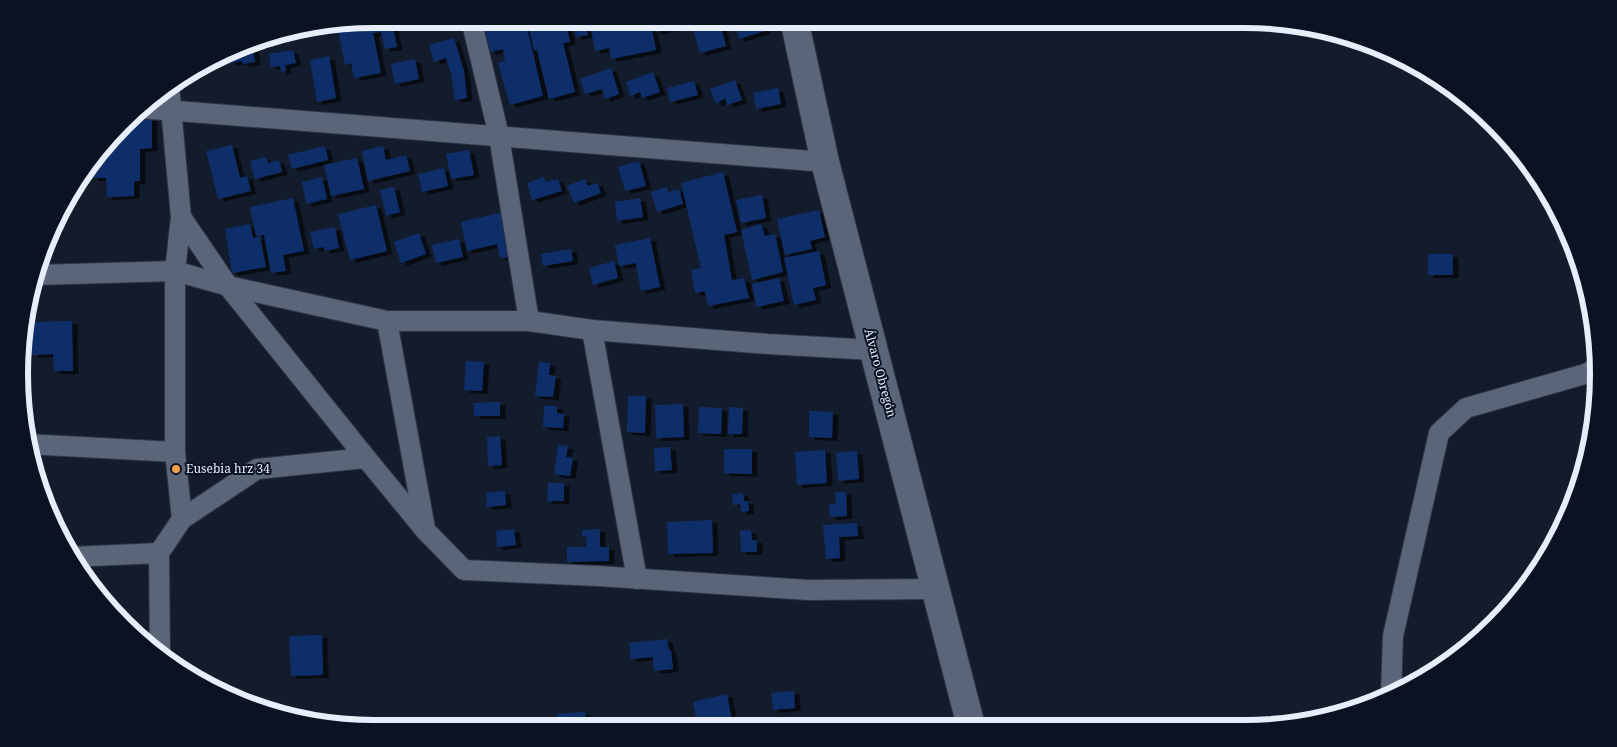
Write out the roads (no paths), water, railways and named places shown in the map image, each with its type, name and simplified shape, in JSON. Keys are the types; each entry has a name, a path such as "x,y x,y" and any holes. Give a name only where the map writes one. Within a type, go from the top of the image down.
{"street":[{"path":"473,28 499,136 529,321"},
{"name":"Álvaro Obregón","path":"796,28 825,162 970,720"},
{"path":"170,94 181,217 175,271 175,452 182,519"},
{"path":"151,109 825,162"},
{"path":"181,217 228,286 366,458 426,530 464,570 808,590 937,589"},
{"path":"42,275 175,271 228,286 387,321 529,321 592,330 768,344 874,350"},
{"path":"387,321 426,530"},
{"path":"592,330 637,579"},
{"path":"1391,686 1393,636 1439,433 1466,408 1590,372"},
{"path":"35,444 175,452"},
{"path":"160,646 159,554 182,519 257,469 366,458"},
{"path":"80,557 159,554"}],"place":[{"name":"Eusebia hrz 34","path":"176,469"}]}
